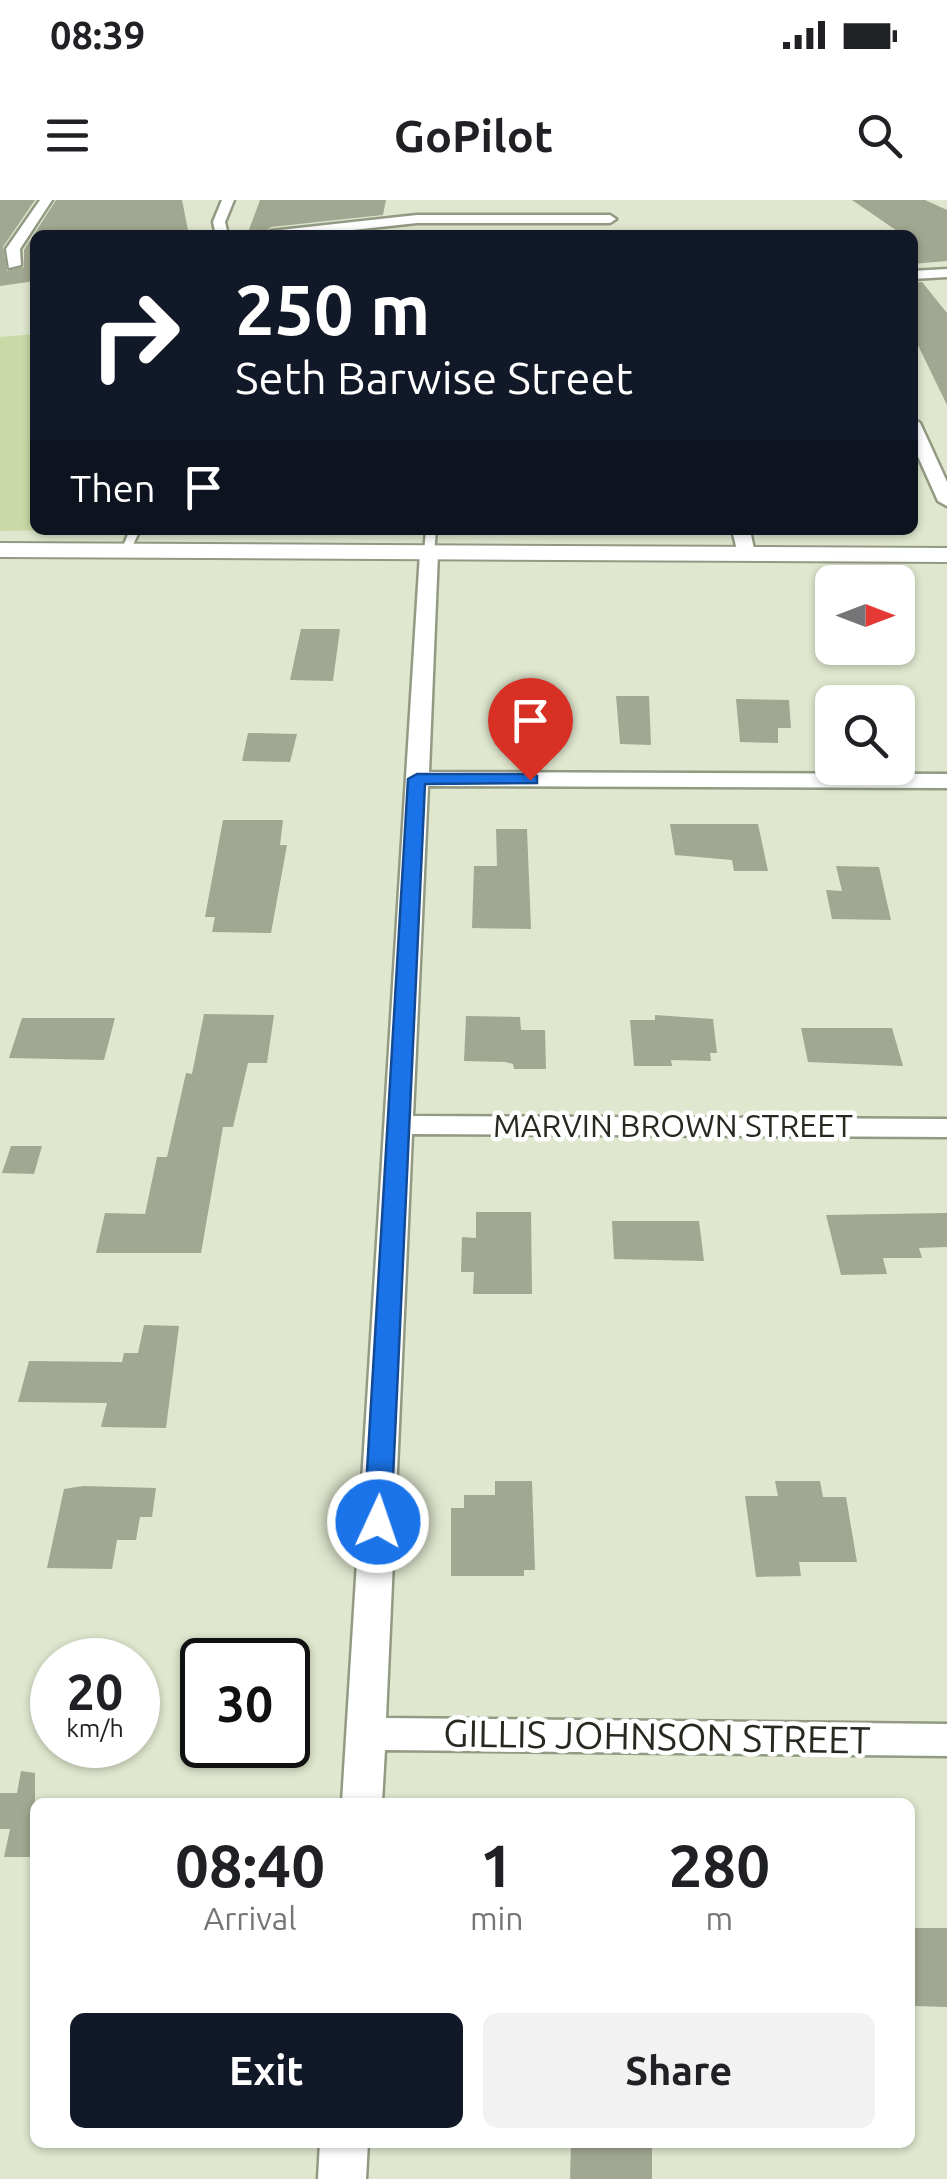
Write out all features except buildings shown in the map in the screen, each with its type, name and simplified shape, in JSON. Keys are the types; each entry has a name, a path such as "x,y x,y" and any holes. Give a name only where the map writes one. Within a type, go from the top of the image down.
{"street":[{"path":"7,266 13,249 46,200"},
{"path":"221,230 219,222 228,200"},
{"path":"417,219 420,200"},
{"path":"607,200 612,230"},
{"path":"317,230 417,219 610,218"},
{"path":"918,275 947,273"},
{"path":"918,445 947,501"},
{"path":"742,535 746,554"},
{"path":"0,550 130,540 430,542 746,554 947,555"},
{"path":"362,1798 430,542"},
{"path":"417,779 947,781"},
{"name":"MARVIN BROWN STREET","path":"398,1125 947,1128"},
{"name":"GILLIS JOHNSON STREET","path":"366,1734 947,1740"},
{"path":"342,2179 344,2148"}],"green space":[{"path":"30,334 30,530 0,531 0,337"}],"route":[{"path":"378,1522 417,779 530,780"}]}
